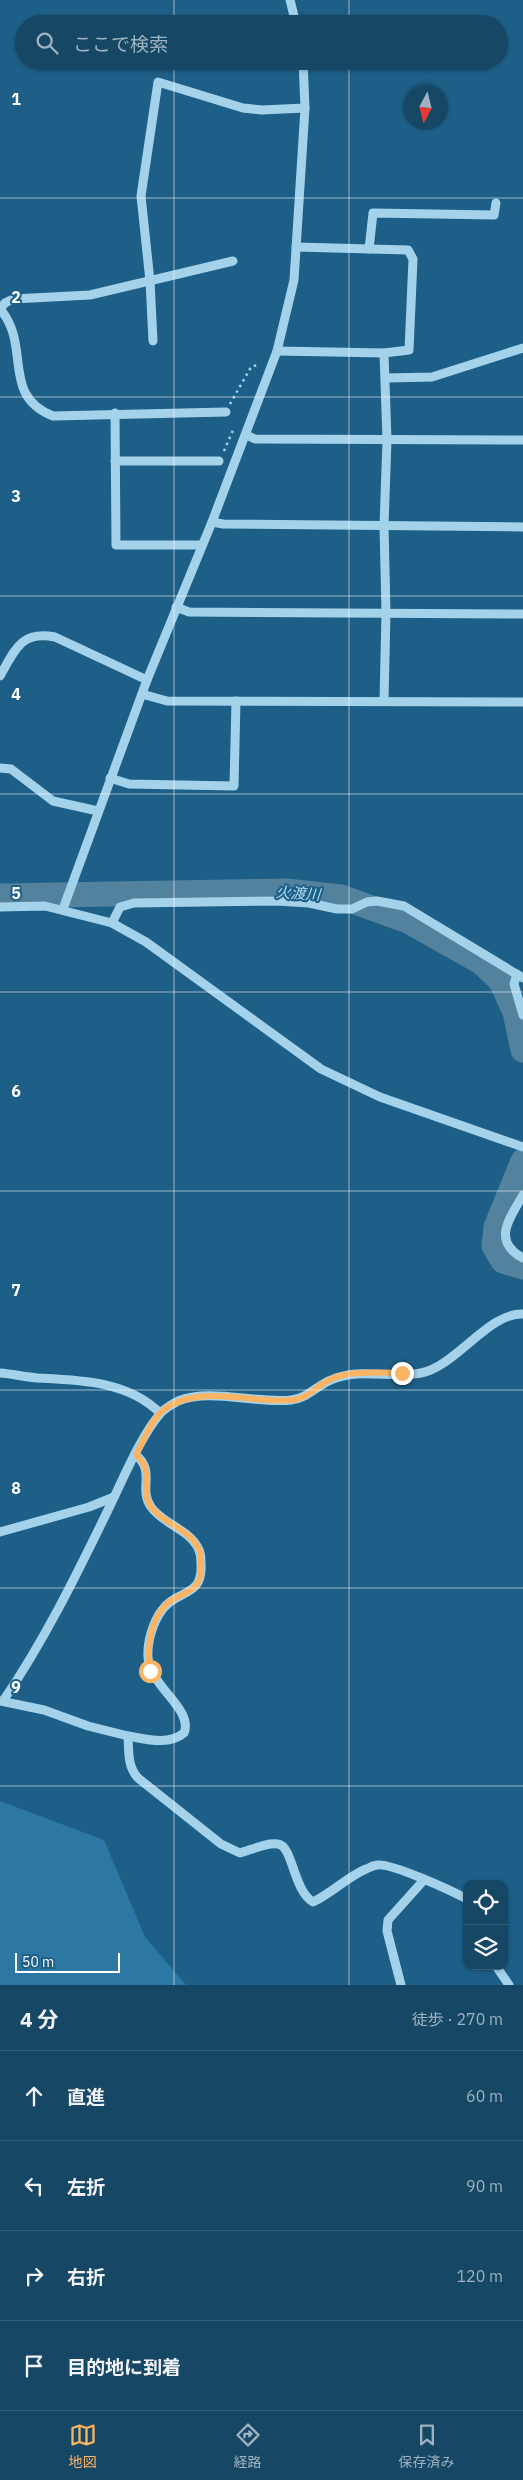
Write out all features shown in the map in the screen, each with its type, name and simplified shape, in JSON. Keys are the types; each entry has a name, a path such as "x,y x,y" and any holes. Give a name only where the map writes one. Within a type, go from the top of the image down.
{"street":[{"path":"290,0 294,15"},
{"path":"64,905 147,680 212,522 276,354 292,288 296,247 305,108 303,70"},
{"path":"154,341 141,196 158,82 243,108 262,110 305,108"},
{"path":"368,249 373,213 494,215 496,203"},
{"path":"276,354 384,353 409,350 413,259 408,250 296,247"},
{"path":"226,412 115,413 53,416 41,411 28,401 21,388 14,335 8,318 0,309 5,302 13,299 90,295 233,262"},
{"path":"386,378 432,377 523,348"},
{"path":"384,353 387,440 384,526 386,613 384,702"},
{"path":"115,413 116,545 202,545"},
{"path":"246,435 255,438 523,440"},
{"path":"115,461 219,461"},
{"path":"212,522 223,524 523,527"},
{"path":"176,607 189,612 523,614"},
{"path":"0,676 18,645 29,637 41,634 55,637 147,680"},
{"path":"142,694 167,701 523,702"},
{"path":"110,778 129,784 234,786 236,701"},
{"path":"0,768 11,770 53,801 98,811"},
{"path":"112,923 120,907 134,903 277,901 309,903 337,910 352,908 377,900 404,906 520,976 514,984 523,1015"},
{"path":"0,907 64,905 112,923 146,942 321,1069 380,1097 523,1147"},
{"path":"523,1195 505,1229 505,1241 512,1252 523,1258"},
{"path":"136,1455 144,1462 147,1472 147,1500 150,1506 157,1514 196,1544 200,1553 201,1570 199,1582 194,1590 169,1603 162,1609 152,1634 148,1651 150,1671 182,1713 186,1728 180,1736 169,1740 158,1741 128,1736 88,1726 44,1710 1,1701 44,1636 114,1497 136,1455 160,1412 179,1401 200,1396 291,1400 308,1395 331,1379 362,1373 420,1373 434,1368 448,1359 495,1323 514,1314 523,1314"},
{"path":"0,1373 91,1381 138,1395 148,1400 160,1412"},
{"path":"0,1532 89,1507 114,1497"},
{"path":"128,1736 129,1764 138,1778 221,1844 240,1854 276,1843 283,1845 288,1851 298,1885 305,1897 314,1902 364,1870 378,1865 402,1870 423,1881 446,1888 463,1897"},
{"path":"401,1985 387,1931 388,1920 423,1881"},
{"path":"499,1970 508,1985"}],"path":[{"path":"226,412 251,367 276,354"}],"shaded area":[{"path":"0,1801 104,1840 145,1937 186,1985 0,1985"}],"waterway":[{"name":"火渡川","path":"0,896 286,891 341,897 408,921 481,962 501,981 515,1012 523,1050"},
{"name":"火渡川","path":"523,1161 496,1227 494,1246 503,1261 523,1267"}],"route":[{"path":"150,1671 149,1645 156,1621 162,1609 169,1603 194,1590 199,1582 201,1570 200,1553 196,1544 190,1537 157,1514 147,1500 147,1472 144,1462 136,1455 160,1412 179,1401 200,1396 291,1400 308,1395 331,1379 362,1373 402,1373"}]}
